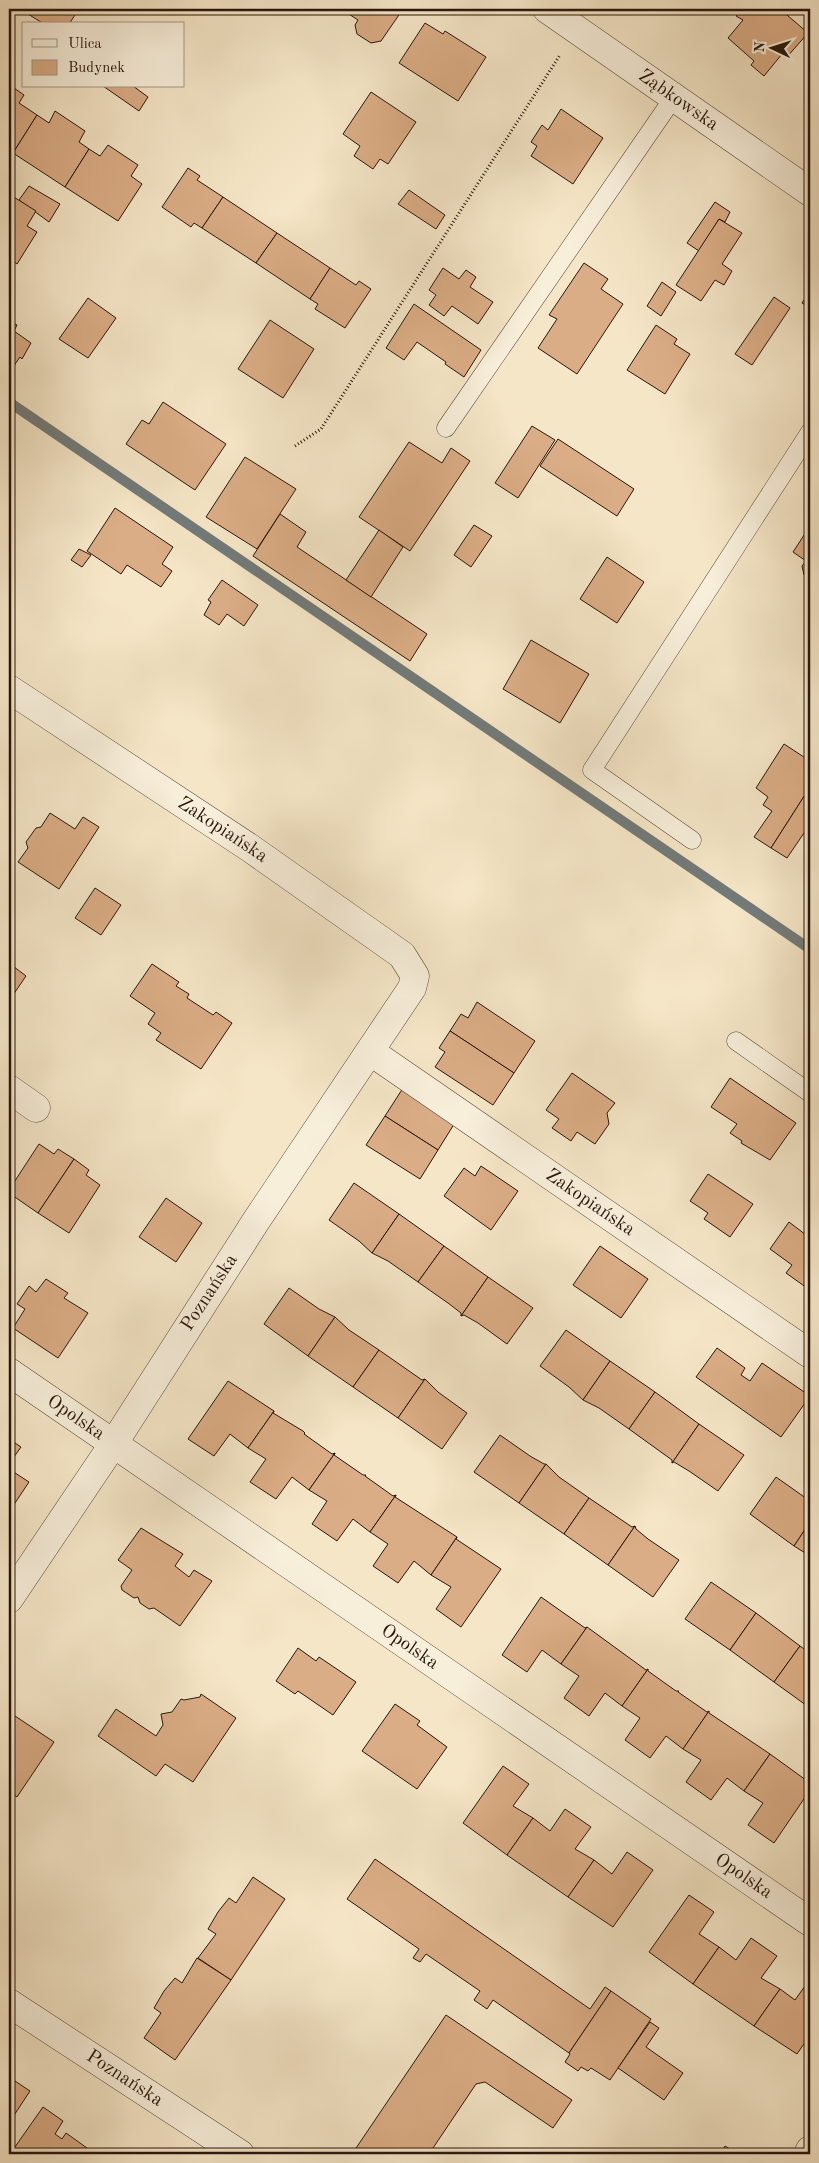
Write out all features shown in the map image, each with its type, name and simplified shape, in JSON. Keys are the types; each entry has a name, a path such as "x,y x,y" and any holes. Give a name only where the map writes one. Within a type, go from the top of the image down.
{"street":[{"name":"Ząbkowska","path":"547,9 810,192"},
{"name":"Zakopiańska","path":"9,689 250,848 402,955 415,976 412,988"},
{"name":"Poznańska","path":"9,1599 114,1443 256,1221 371,1052 412,988"},
{"name":"Zakopiańska","path":"371,1052 810,1354"},
{"path":"9,1089 36,1108"},
{"name":"Opolska","path":"9,1372 810,1922"},
{"name":"Poznańska","path":"9,2003 240,2154"},
{"path":"808,2154 810,2150"}],"lane":[{"path":"446,428 674,96"},
{"path":"692,840 592,770 810,432"},
{"path":"736,1041 810,1093"}],"path":[{"path":"295,446 321,429 577,29"}],"building":[{"path":"20,9 79,9 70,22 41,22"},
{"path":"341,9 403,9 381,41 371,43 357,34 355,25 358,20"},
{"path":"743,9 780,9 808,33 786,58 782,54 764,76 751,65 754,61 728,38 743,20 736,16"},
{"path":"425,23 443,34 445,31 486,57 458,101 399,63"},
{"path":"11,86 24,95 19,103 37,115 13,153 9,150 9,90"},
{"path":"106,88 136,88 148,97 139,111"},
{"path":"371,92 416,122 388,164 380,159 373,169 354,156 360,146 343,134"},
{"path":"561,109 603,138 573,184 531,156 537,146 531,142 542,125 548,130"},
{"path":"55,111 85,131 79,142 89,149 65,187 13,153 37,115 49,123"},
{"path":"108,145 138,165 131,176 142,184 118,221 65,187 89,149 100,156"},
{"path":"188,168 200,176 197,180 223,197 202,228 194,223 191,227 162,207"},
{"path":"29,186 60,204 49,222 19,200"},
{"path":"409,190 445,215 436,229 398,204"},
{"path":"9,194 36,211 27,226 37,232 17,264 9,258"},
{"path":"223,197 277,233 256,263 202,228"},
{"path":"715,202 730,212 725,222 719,219 699,251 687,243"},
{"path":"719,219 742,233 722,264 732,271 724,285 715,280 701,301 676,285"},
{"path":"277,233 330,268 310,299 256,263"},
{"path":"584,263 608,279 601,289 623,304 577,374 538,348 557,319 549,315"},
{"path":"330,268 356,285 359,281 371,289 345,328 315,309 318,304 310,299"},
{"path":"443,268 459,279 466,270 476,277 470,287 493,302 478,324 452,306 444,316 429,305 436,295 429,290"},
{"path":"662,282 676,292 661,316 647,306"},
{"path":"810,291 810,308 802,303"},
{"path":"774,297 790,308 752,365 735,354"},
{"path":"88,298 116,318 88,358 59,339"},
{"path":"414,304 481,350 464,377 417,342 404,360 386,348"},
{"path":"270,320 314,349 283,398 238,369"},
{"path":"10,321 17,325 14,331 31,343 22,359 20,357 9,373"},
{"path":"656,325 677,339 674,344 690,354 665,394 627,370"},
{"path":"163,402 226,444 195,490 126,444 142,420 149,424"},
{"path":"532,426 555,440 518,498 495,483"},
{"path":"558,439 634,489 617,516 540,466"},
{"path":"409,442 442,463 451,448 470,461 410,551 359,517"},
{"path":"245,457 296,489 257,549 206,517"},
{"path":"115,508 173,547 162,564 172,571 161,587 127,565 121,574 87,551"},
{"path":"280,514 306,532 297,547 427,634 410,661 253,556"},
{"path":"474,525 492,536 471,567 454,555"},
{"path":"810,526 810,578 804,575 802,566 806,561 793,552"},
{"path":"379,530 403,547 371,597 346,580"},
{"path":"79,549 91,555 82,567 71,560"},
{"path":"607,557 644,582 617,623 580,599"},
{"path":"222,580 258,605 244,626 227,614 219,625 204,615 211,602 208,600"},
{"path":"531,640 589,674 560,723 503,689"},
{"path":"784,744 810,761 808,767 810,768 810,787 771,848 754,837 772,811 763,805 768,797 756,788"},
{"path":"810,787 810,837 804,833 787,858 771,848"},
{"path":"50,813 75,829 83,817 99,827 59,889 18,862 28,848 26,842 36,828 41,827"},
{"path":"95,888 121,905 101,935 75,918"},
{"path":"9,963 26,976 9,1001"},
{"path":"152,964 179,982 176,986 189,994 187,998 213,1015 216,1012 232,1023 201,1069 156,1040 161,1033 148,1024 155,1013 130,996"},
{"path":"477,1002 535,1041 514,1073 450,1031 461,1014 468,1018"},
{"path":"450,1031 514,1073 493,1105 435,1067 445,1052 439,1048"},
{"path":"572,1073 615,1103 607,1113 609,1124 595,1144 577,1132 571,1141 552,1128 559,1119 546,1110"},
{"path":"730,1078 796,1123 770,1160 741,1143 742,1141 730,1133 737,1124 711,1107"},
{"path":"403,1088 456,1121 438,1150 385,1116"},
{"path":"385,1116 438,1150 420,1179 366,1145"},
{"path":"39,1144 54,1154 58,1149 74,1159 38,1213 9,1193 9,1190"},
{"path":"74,1159 89,1170 86,1175 100,1185 69,1233 38,1213"},
{"path":"481,1166 518,1191 491,1230 444,1196 464,1168 475,1176"},
{"path":"708,1174 753,1204 730,1237 704,1219 708,1213 690,1201"},
{"path":"354,1183 399,1214 372,1253 359,1241 329,1220"},
{"path":"166,1198 202,1223 176,1262 139,1237"},
{"path":"399,1214 444,1246 418,1282 388,1261 372,1253"},
{"path":"789,1222 810,1238 810,1284 807,1288 786,1273 792,1265 770,1249"},
{"path":"444,1246 488,1277 461,1316 461,1313 418,1282"},
{"path":"600,1246 648,1279 621,1318 573,1285"},
{"path":"488,1277 533,1308 507,1344 478,1323 464,1315 461,1316"},
{"path":"46,1279 68,1293 64,1298 88,1313 58,1358 13,1328 25,1309 17,1304 29,1286 36,1292"},
{"path":"289,1288 319,1309 335,1317 308,1356 264,1324"},
{"path":"335,1317 349,1330 379,1350 353,1387 308,1356"},
{"path":"566,1330 610,1361 583,1400 569,1387 540,1366"},
{"path":"717,1348 745,1368 741,1375 750,1381 762,1363 810,1396 781,1437 696,1377"},
{"path":"379,1350 422,1380 425,1379 398,1418 353,1387"},
{"path":"610,1361 655,1392 629,1429 599,1408 583,1400"},
{"path":"425,1379 438,1392 467,1413 442,1449 398,1418"},
{"path":"228,1381 274,1411 248,1448 230,1434 214,1456 188,1439"},
{"path":"655,1392 699,1424 672,1463 672,1460 629,1429"},
{"path":"274,1411 273,1413 303,1431 304,1434 332,1454 335,1453 309,1490 292,1477 276,1499 250,1482 266,1459 248,1448"},
{"path":"699,1424 744,1455 718,1491 689,1471 674,1462 672,1463"},
{"path":"500,1435 530,1456 546,1464 519,1503 474,1472"},
{"path":"9,1439 21,1447 9,1464"},
{"path":"335,1453 334,1455 363,1475 366,1475 393,1496 396,1495 370,1532 353,1519 337,1541 312,1524 327,1501 309,1490"},
{"path":"546,1464 559,1477 589,1498 564,1534 519,1503"},
{"path":"9,1469 29,1482 9,1512"},
{"path":"776,1477 810,1501 810,1522 794,1546 750,1514"},
{"path":"396,1495 395,1497 457,1537 431,1575 414,1561 398,1583 373,1566 388,1544 370,1532"},
{"path":"589,1498 632,1527 635,1526 608,1565 564,1534"},
{"path":"810,1522 810,1556 794,1546"},
{"path":"635,1526 648,1539 679,1560 653,1597 608,1565"},
{"path":"141,1528 183,1554 175,1566 189,1577 194,1570 212,1581 180,1626 154,1608 149,1609 140,1603 138,1597 134,1598 122,1590 121,1586 132,1570 118,1560"},
{"path":"457,1537 456,1539 501,1569 461,1627 436,1609 451,1587 431,1575"},
{"path":"711,1582 756,1613 730,1650 685,1619"},
{"path":"541,1597 585,1628 587,1627 561,1664 542,1650 527,1672 502,1655"},
{"path":"756,1613 800,1646 774,1682 730,1650"},
{"path":"587,1627 646,1670 648,1669 622,1706 605,1693 589,1716 564,1698 579,1676 561,1664"},
{"path":"800,1646 810,1653 810,1708 774,1682"},
{"path":"298,1648 316,1661 319,1657 356,1682 333,1715 298,1691 295,1694 276,1681"},
{"path":"648,1669 648,1671 676,1691 679,1691 707,1712 709,1711 683,1749 666,1736 650,1758 625,1740 640,1718 622,1706"},
{"path":"201,1694 236,1718 193,1782 165,1764 156,1776 98,1736 116,1709 156,1736 163,1725 161,1714 172,1712 181,1699 200,1697"},
{"path":"395,1704 420,1721 417,1725 447,1747 417,1789 362,1751"},
{"path":"709,1711 709,1713 770,1754 744,1791 727,1778 711,1800 686,1782 701,1760 683,1749"},
{"path":"9,1712 54,1742 17,1797 9,1791"},
{"path":"770,1754 810,1783 810,1790 774,1843 748,1825 763,1803 744,1791"},
{"path":"503,1766 529,1784 513,1806 533,1818 507,1855 463,1823"},
{"path":"565,1809 591,1827 575,1849 594,1860 568,1897 507,1855 533,1818 550,1831"},
{"path":"627,1852 653,1870 613,1927 568,1897 594,1860 612,1874"},
{"path":"375,1859 590,2009 605,1987 611,1991 569,2053 493,2000 487,2009 474,2000 480,1991 426,1954 420,1962 413,1958 419,1949 347,1899"},
{"path":"253,1877 285,1899 231,1980 198,1958 216,1934 208,1929 218,1912 229,1898 236,1903"},
{"path":"689,1895 714,1912 699,1934 719,1947 693,1984 649,1952"},
{"path":"751,1938 777,1956 761,1978 780,1989 754,2026 693,1984 719,1947 736,1960"},
{"path":"197,1958 231,1980 175,2060 144,2038 161,2013 154,2008 164,1991 175,1978 182,1983"},
{"path":"810,1979 810,2035 797,2054 754,2026 780,1989 795,2000"},
{"path":"611,1991 651,2019 610,2080 591,2068 588,2071 581,2067 578,2071 565,2062 569,2053"},
{"path":"446,2015 572,2100 553,2128 485,2082 476,2084 429,2154 352,2154"},
{"path":"650,2022 659,2028 646,2047 683,2073 664,2100 618,2068"},
{"path":"9,2077 30,2091 9,2123"},
{"path":"43,2107 63,2121 55,2134 62,2139 66,2133 87,2148 85,2154 10,2154"},
{"path":"725,2146 738,2154 720,2154"}],"waterway":[{"path":"9,402 810,949"}]}
